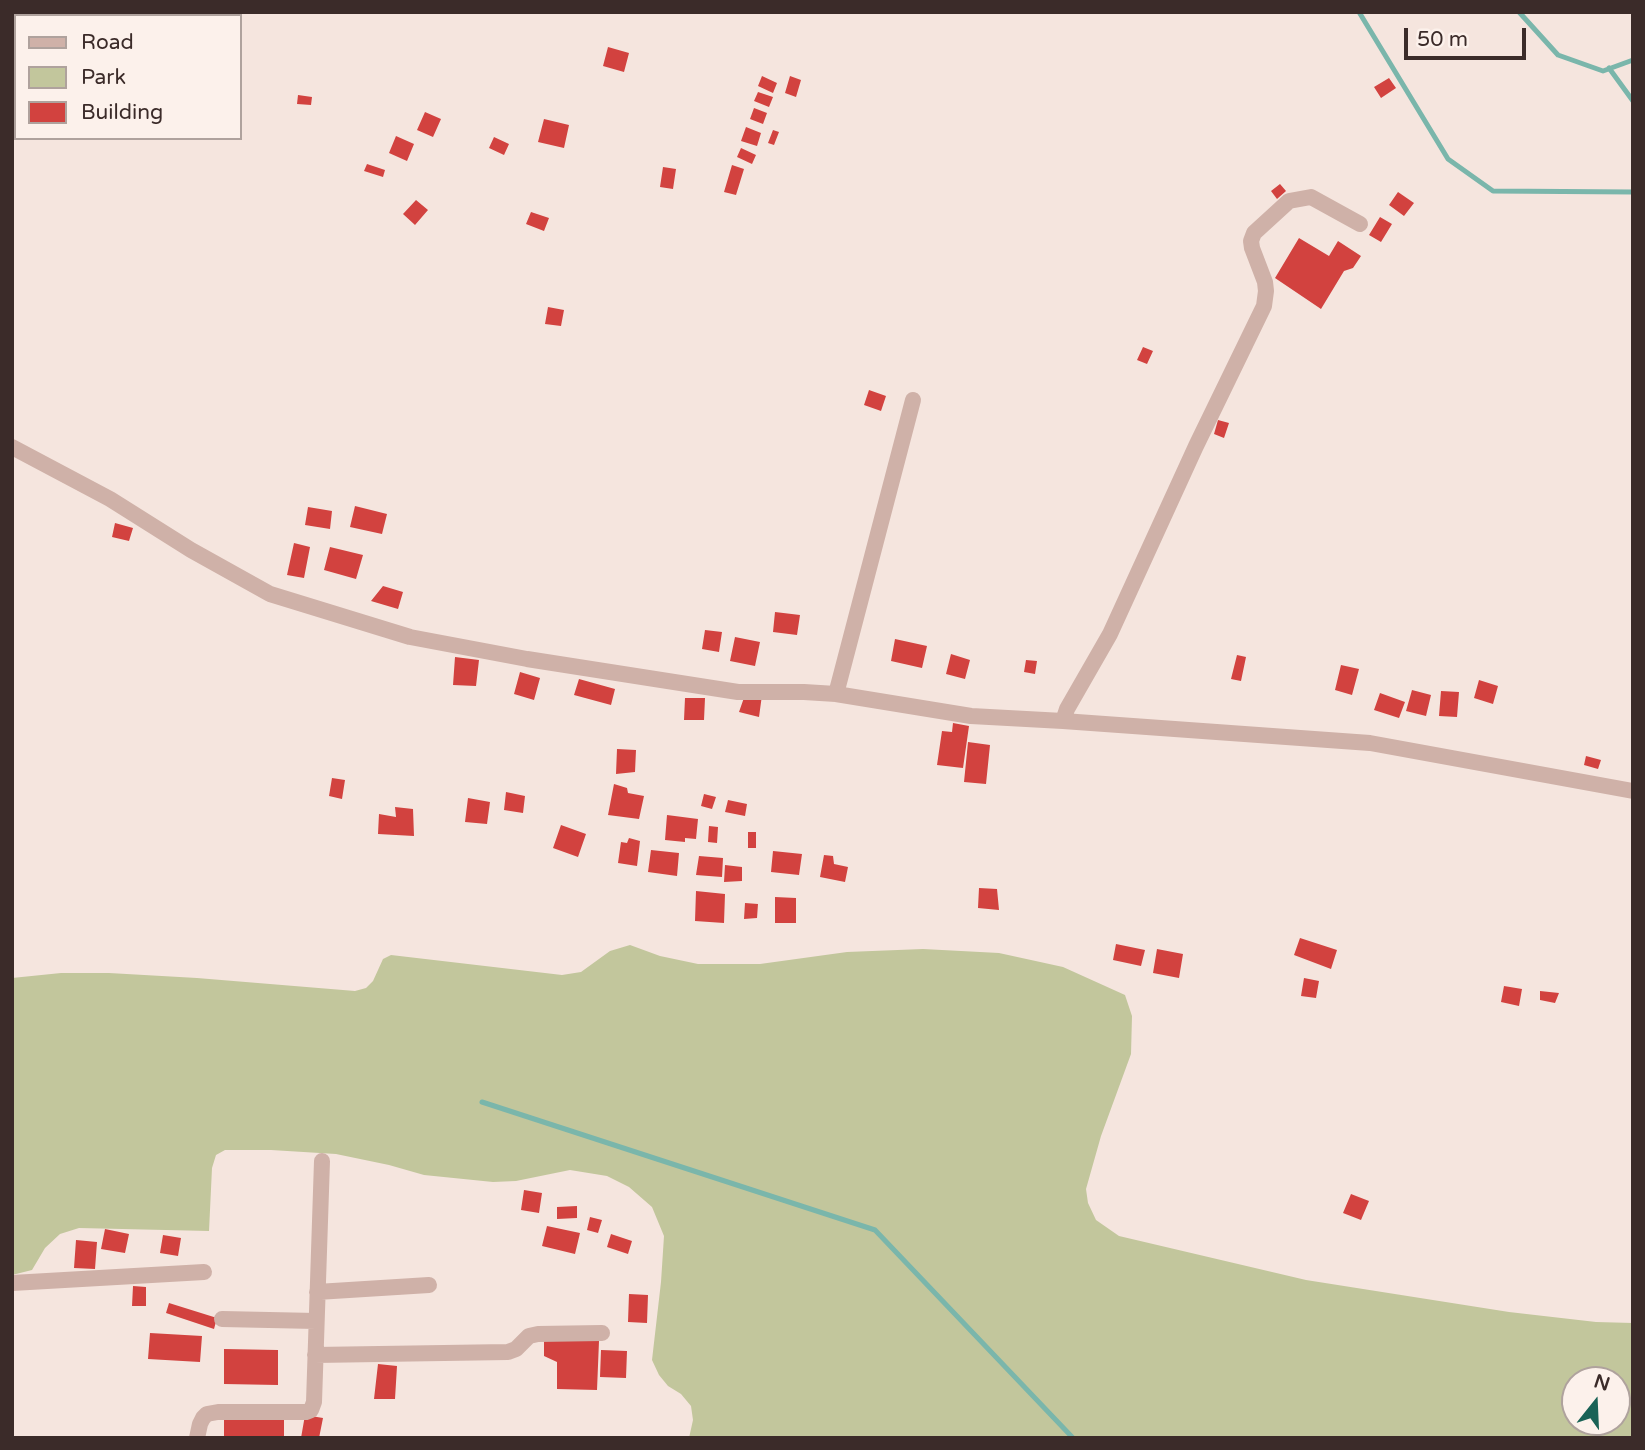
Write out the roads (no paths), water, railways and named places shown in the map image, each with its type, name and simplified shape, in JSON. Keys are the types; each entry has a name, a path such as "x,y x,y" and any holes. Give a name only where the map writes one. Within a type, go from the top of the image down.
{"street":[{"path":"1063,721 1067,709 1110,634 1264,306 1265,282 1252,248 1254,233 1289,201 1311,197 1360,224"},
{"path":"836,694 913,400"},
{"path":"12,447 110,499 191,550 270,594 410,638 738,692 836,694 971,716 1370,743 1633,791"},
{"path":"197,1438 200,1424 207,1414 311,1410 314,1402 322,1161"},
{"path":"12,1283 204,1272"},
{"path":"317,1292 429,1284"},
{"path":"222,1319 316,1321"},
{"path":"315,1355 508,1352 516,1349 529,1336 538,1334 602,1332"}],"waterway":[{"path":"1359,12 1448,159 1493,191 1633,192"},
{"path":"1519,12 1558,55 1603,71 1633,60"},
{"path":"1609,68 1633,101"},
{"path":"482,1102 875,1230 1073,1438"}]}
